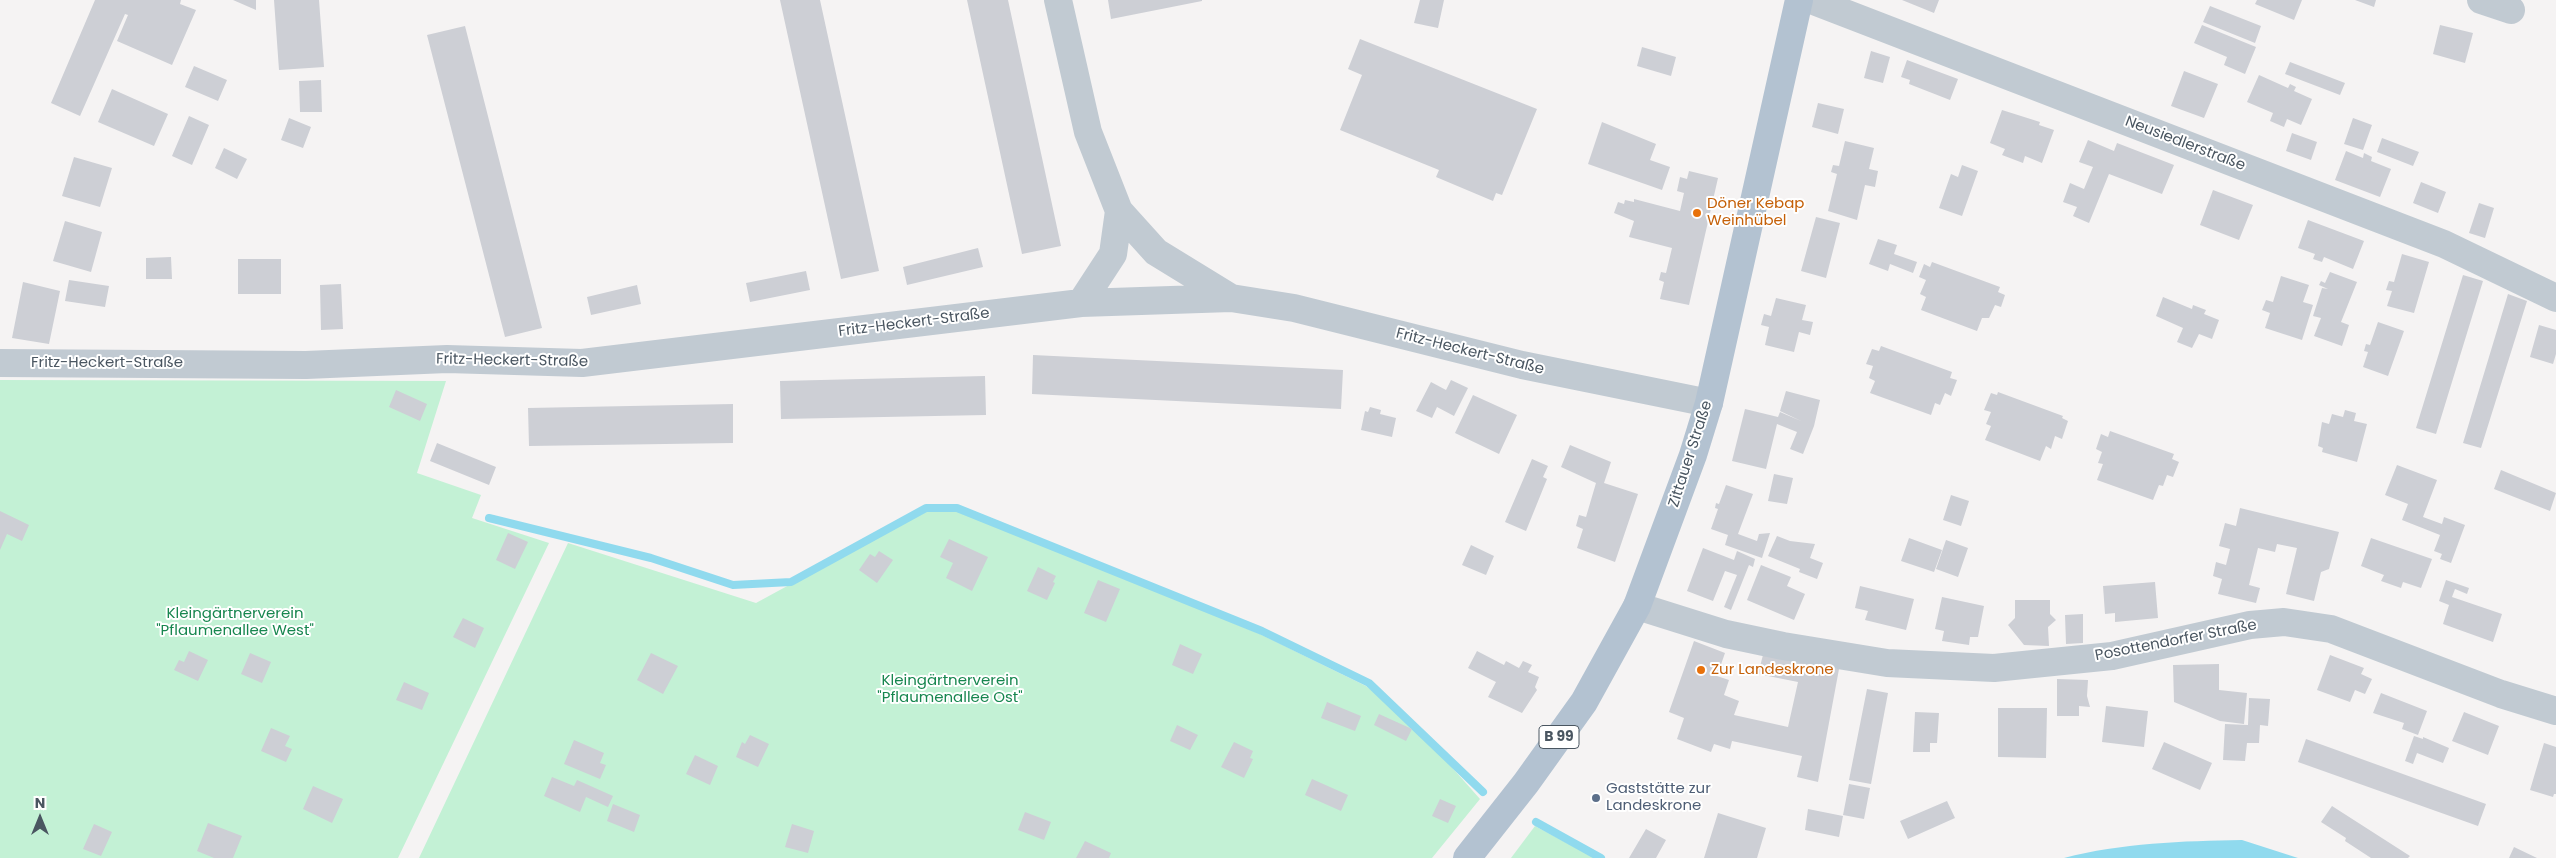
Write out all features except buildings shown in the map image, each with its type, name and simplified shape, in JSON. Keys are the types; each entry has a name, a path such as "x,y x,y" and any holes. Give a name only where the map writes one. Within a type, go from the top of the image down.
{"main road":[{"name":"Zittauer Straße","path":"1466,858 1526,783 1584,702 1637,606 1693,455 1709,402 1799,0"}],"street":[{"path":"1058,0 1088,132 1119,211 1113,254 1080,303"},
{"name":"Neusiedlerstraße","path":"1811,0 2444,244 2556,298"},
{"path":"2481,0 2511,10"},
{"name":"Fritz-Heckert-Straße","path":"1119,211 1156,252 1231,298"},
{"name":"Fritz-Heckert-Straße","path":"0,363 306,365 447,359 582,363 1080,303 1231,298 1294,308 1522,366 1709,402"},
{"name":"Posottendorfer Straße","path":"1637,606 1726,634 1783,646 1887,663 1994,668 2112,656 2250,625 2284,622 2331,629 2501,694 2556,711"}],"green space":[{"name":"Kleingärtnerverein \"Pflaumenallee West\"","path":"0,380 446,381 417,473 481,495 472,518 549,543 398,858 0,858"},
{"name":"Kleingärtnerverein \"Pflaumenallee Ost\"","path":"925,511 959,511 1260,634 1366,686 1408,718 1480,799 1432,858 419,858 568,543 756,603"},
{"path":"1535,826 1595,858 1511,858"}],"water":[{"path":"2242,840 2298,858 2064,858 2130,846 2175,842"}],"waterway":[{"path":"489,518 651,558 733,585 791,582 926,508 957,508 1262,631 1369,683 1483,792"},
{"path":"1536,822 1601,858"}],"place":[{"name":"Döner Kebap Weinhübel","path":"1697,213"},
{"name":"Zur Landeskrone","path":"1701,670"},
{"name":"Gaststätte zur Landeskrone","path":"1596,798"}]}
